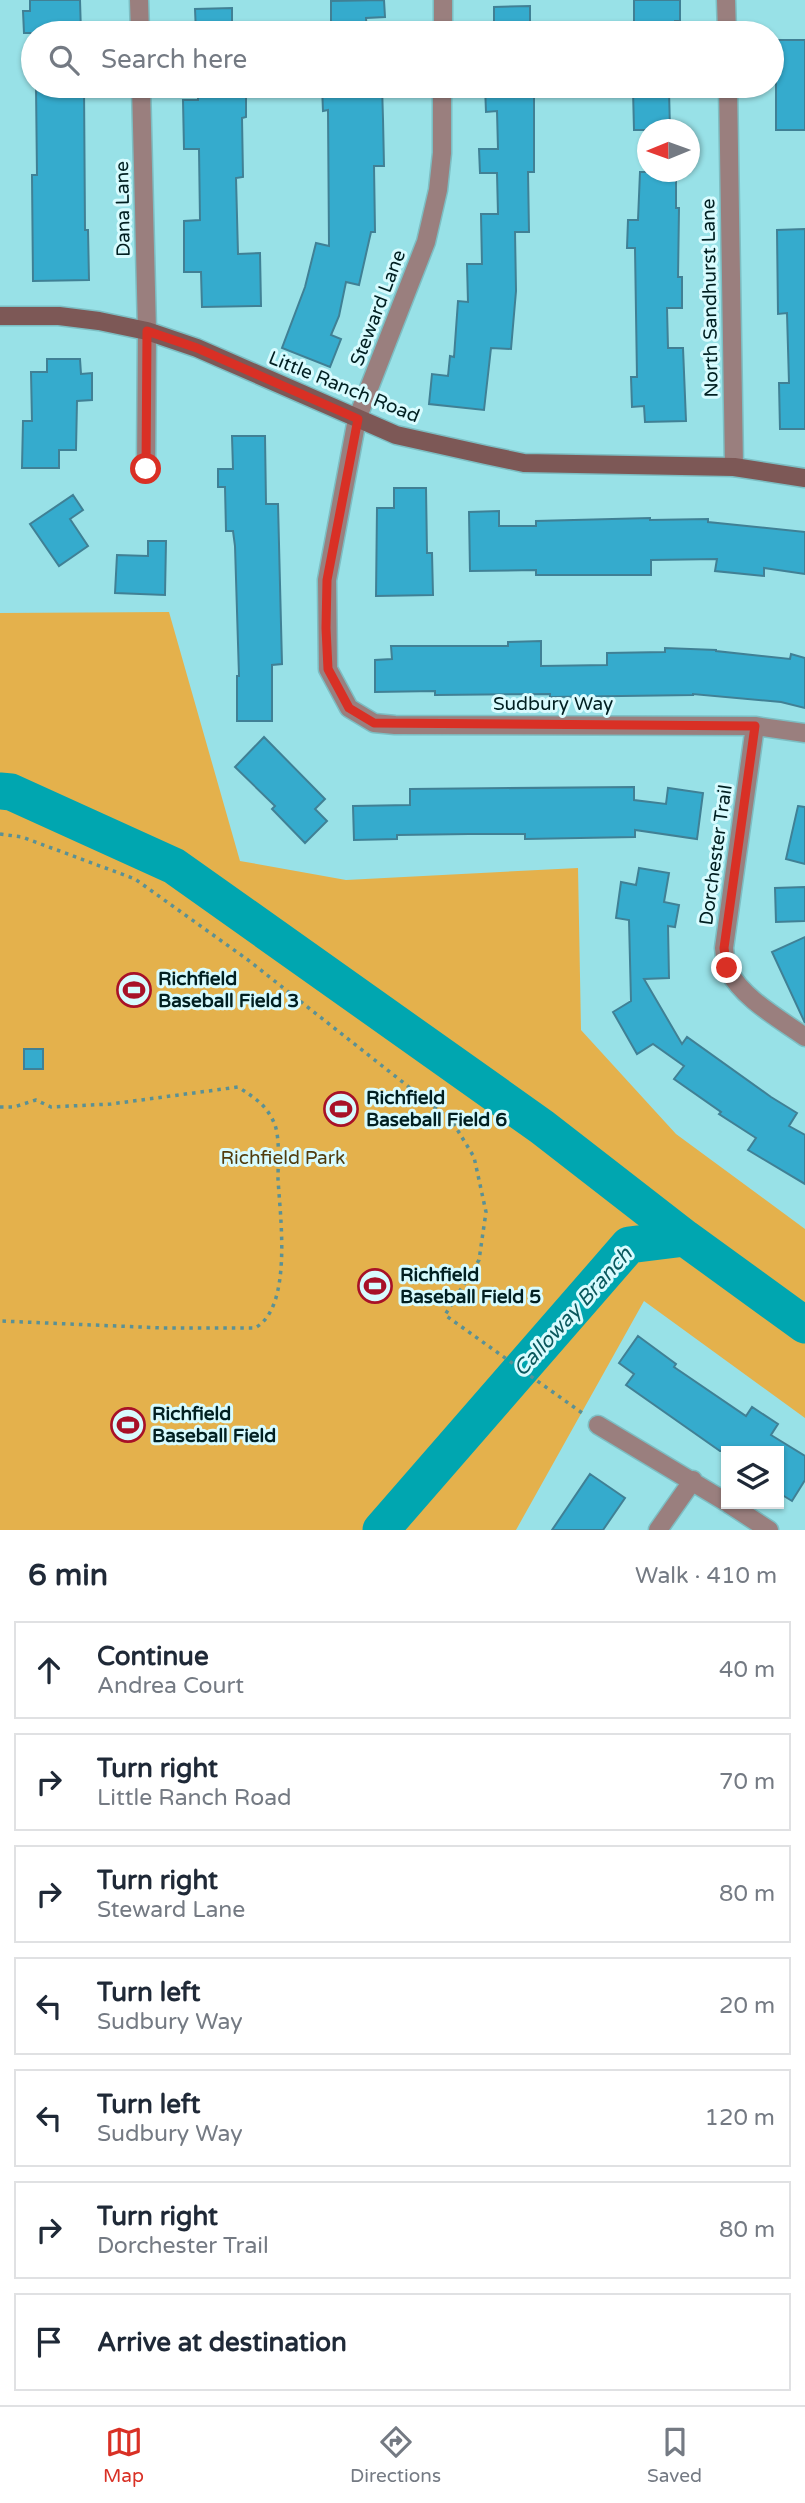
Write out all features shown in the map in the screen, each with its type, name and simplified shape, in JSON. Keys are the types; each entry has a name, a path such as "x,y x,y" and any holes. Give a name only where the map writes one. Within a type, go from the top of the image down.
{"street":[{"path":"139,0 140,21"},
{"path":"443,0 443,21"},
{"path":"726,0 727,21"},
{"name":"Dana Lane","path":"141,98 147,331 146,469"},
{"name":"Steward Lane","path":"328,669 327,580 358,419 426,242 438,190 442,153 442,98"},
{"name":"North Sandhurst Lane","path":"728,98 734,467"},
{"name":"Little Ranch Road","path":"0,316 59,316 147,331 197,348 396,435 524,463 734,467 805,478"},
{"name":"Sudbury Way","path":"328,669 349,708 374,723 755,726 805,733"},
{"name":"Dorchester Trail","path":"755,726 724,948 727,968 738,984 756,1001 805,1037"},
{"path":"598,1424 721,1498"},
{"path":"658,1530 693,1480"},
{"path":"737,1509 769,1530"}],"path":[{"path":"0,834 22,836 135,880 248,960 452,1121 474,1157 486,1212 479,1260 445,1315 598,1424"},
{"path":"0,1107 14,1107 36,1100 51,1107 111,1104 238,1087 264,1103 276,1127 283,1268 275,1301 265,1322 255,1328 163,1328 0,1321"}],"green space":[{"name":"Richfield Park","path":"169,612 240,861 346,880 578,868 581,1030 676,1134 805,1229 805,1418 644,1301 516,1530 0,1530 0,613"}],"building":[{"path":"30,0 80,0 81,21 23,21 23,11 30,11"},
{"path":"384,0 385,17 366,18 366,21 331,21 331,1"},
{"path":"634,0 680,0 680,21 634,21"},
{"path":"530,6 530,21 494,21 494,7"},
{"path":"232,8 232,21 196,21 195,9"},
{"path":"784,40 805,40 805,130 776,130 776,98 784,98"},
{"path":"36,98 84,98 85,230 88,230 89,280 33,281 32,175 37,175"},
{"path":"246,98 246,117 242,118 243,177 236,178 238,254 260,253 261,306 202,307 201,272 184,272 184,221 200,220 199,149 184,149 183,100"},
{"path":"322,98 382,98 384,166 374,166 375,232 371,232 359,285 346,282 339,316 331,335 341,339 330,367 282,348 305,287 316,243 329,246 328,110 323,111"},
{"path":"485,98 534,98 534,172 528,172 529,232 515,232 516,291 511,349 491,348 484,410 429,404 432,374 448,376 450,356 454,357 458,301 468,302 467,264 482,264 481,214 498,214 497,173 480,173 479,149 498,149 497,111 486,112"},
{"path":"633,98 669,98 670,119 637,119 637,130 634,130"},
{"path":"640,182 676,182 676,208 679,208 678,277 682,277 682,308 667,308 668,348 683,348 686,421 645,422 644,406 632,407 631,377 637,377 635,248 627,248 628,220 638,220"},
{"path":"805,229 805,429 780,429 779,383 789,383 787,313 778,314 777,230"},
{"path":"47,359 80,359 81,374 92,373 92,400 77,401 76,450 59,450 59,468 22,468 23,421 32,421 31,372 47,372"},
{"path":"232,436 265,436 266,504 278,504 282,664 272,665 272,721 237,721 239,676 235,546 233,531 226,531 225,487 218,487 218,469 233,469"},
{"path":"394,488 426,488 427,553 432,553 433,595 376,596 377,508 394,508"},
{"path":"73,495 83,510 70,519 88,546 59,566 30,524"},
{"path":"499,511 499,526 536,526 536,521 708,519 708,522 805,532 805,574 764,568 764,576 715,571 717,559 651,560 651,575 536,575 536,570 470,571 469,512"},
{"path":"148,541 166,541 165,595 115,593 117,555 148,556"},
{"path":"541,641 541,666 607,665 607,653 665,652 665,648 716,650 790,659 791,654 805,658 805,708 781,702 693,694 550,697 550,694 435,695 435,691 375,692 375,660 392,659 391,646 508,646 508,642"},
{"path":"264,737 325,799 315,809 327,821 305,843 272,809 275,806 235,767"},
{"path":"634,787 634,800 666,804 668,788 703,793 697,839 635,830 635,837 525,839 525,834 469,834 397,835 397,839 354,840 353,806 410,805 410,789"},
{"path":"798,806 805,807 805,864 786,859"},
{"path":"639,868 669,873 664,902 679,905 675,927 668,926 669,978 644,979 682,1044 687,1037 797,1113 789,1126 805,1135 805,1184 748,1150 756,1138 719,1114 721,1112 674,1079 684,1066 653,1044 637,1054 613,1012 631,1001 629,920 616,918 621,882 636,885"},
{"path":"805,887 805,921 776,922 775,888"},
{"path":"805,937 805,1023 772,952"},
{"path":"24,1049 43,1049 43,1069 24,1069"},
{"path":"638,1336 676,1364 674,1367 746,1416 752,1407 778,1424 771,1435 805,1456 805,1480 792,1501 784,1496 784,1446 721,1446 720,1451 626,1385 634,1374 619,1363"},
{"path":"590,1474 625,1498 603,1530 552,1530"}],"waterway":[{"path":"0,791 11,792 174,866 542,1127 685,1238 805,1325"},
{"name":"Calloway Branch","path":"381,1530 629,1245 685,1238"}],"place":[{"name":"Richfield Baseball Field 3","path":"134,990"},
{"name":"Richfield Baseball Field 6","path":"341,1109"},
{"name":"Richfield Baseball Field 5","path":"375,1286"},
{"name":"Richfield Baseball Field","path":"128,1425"}],"route":[{"path":"146,469 147,331 197,348 358,419 327,580 328,669 349,708 374,723 755,726 724,948 727,968"}]}
